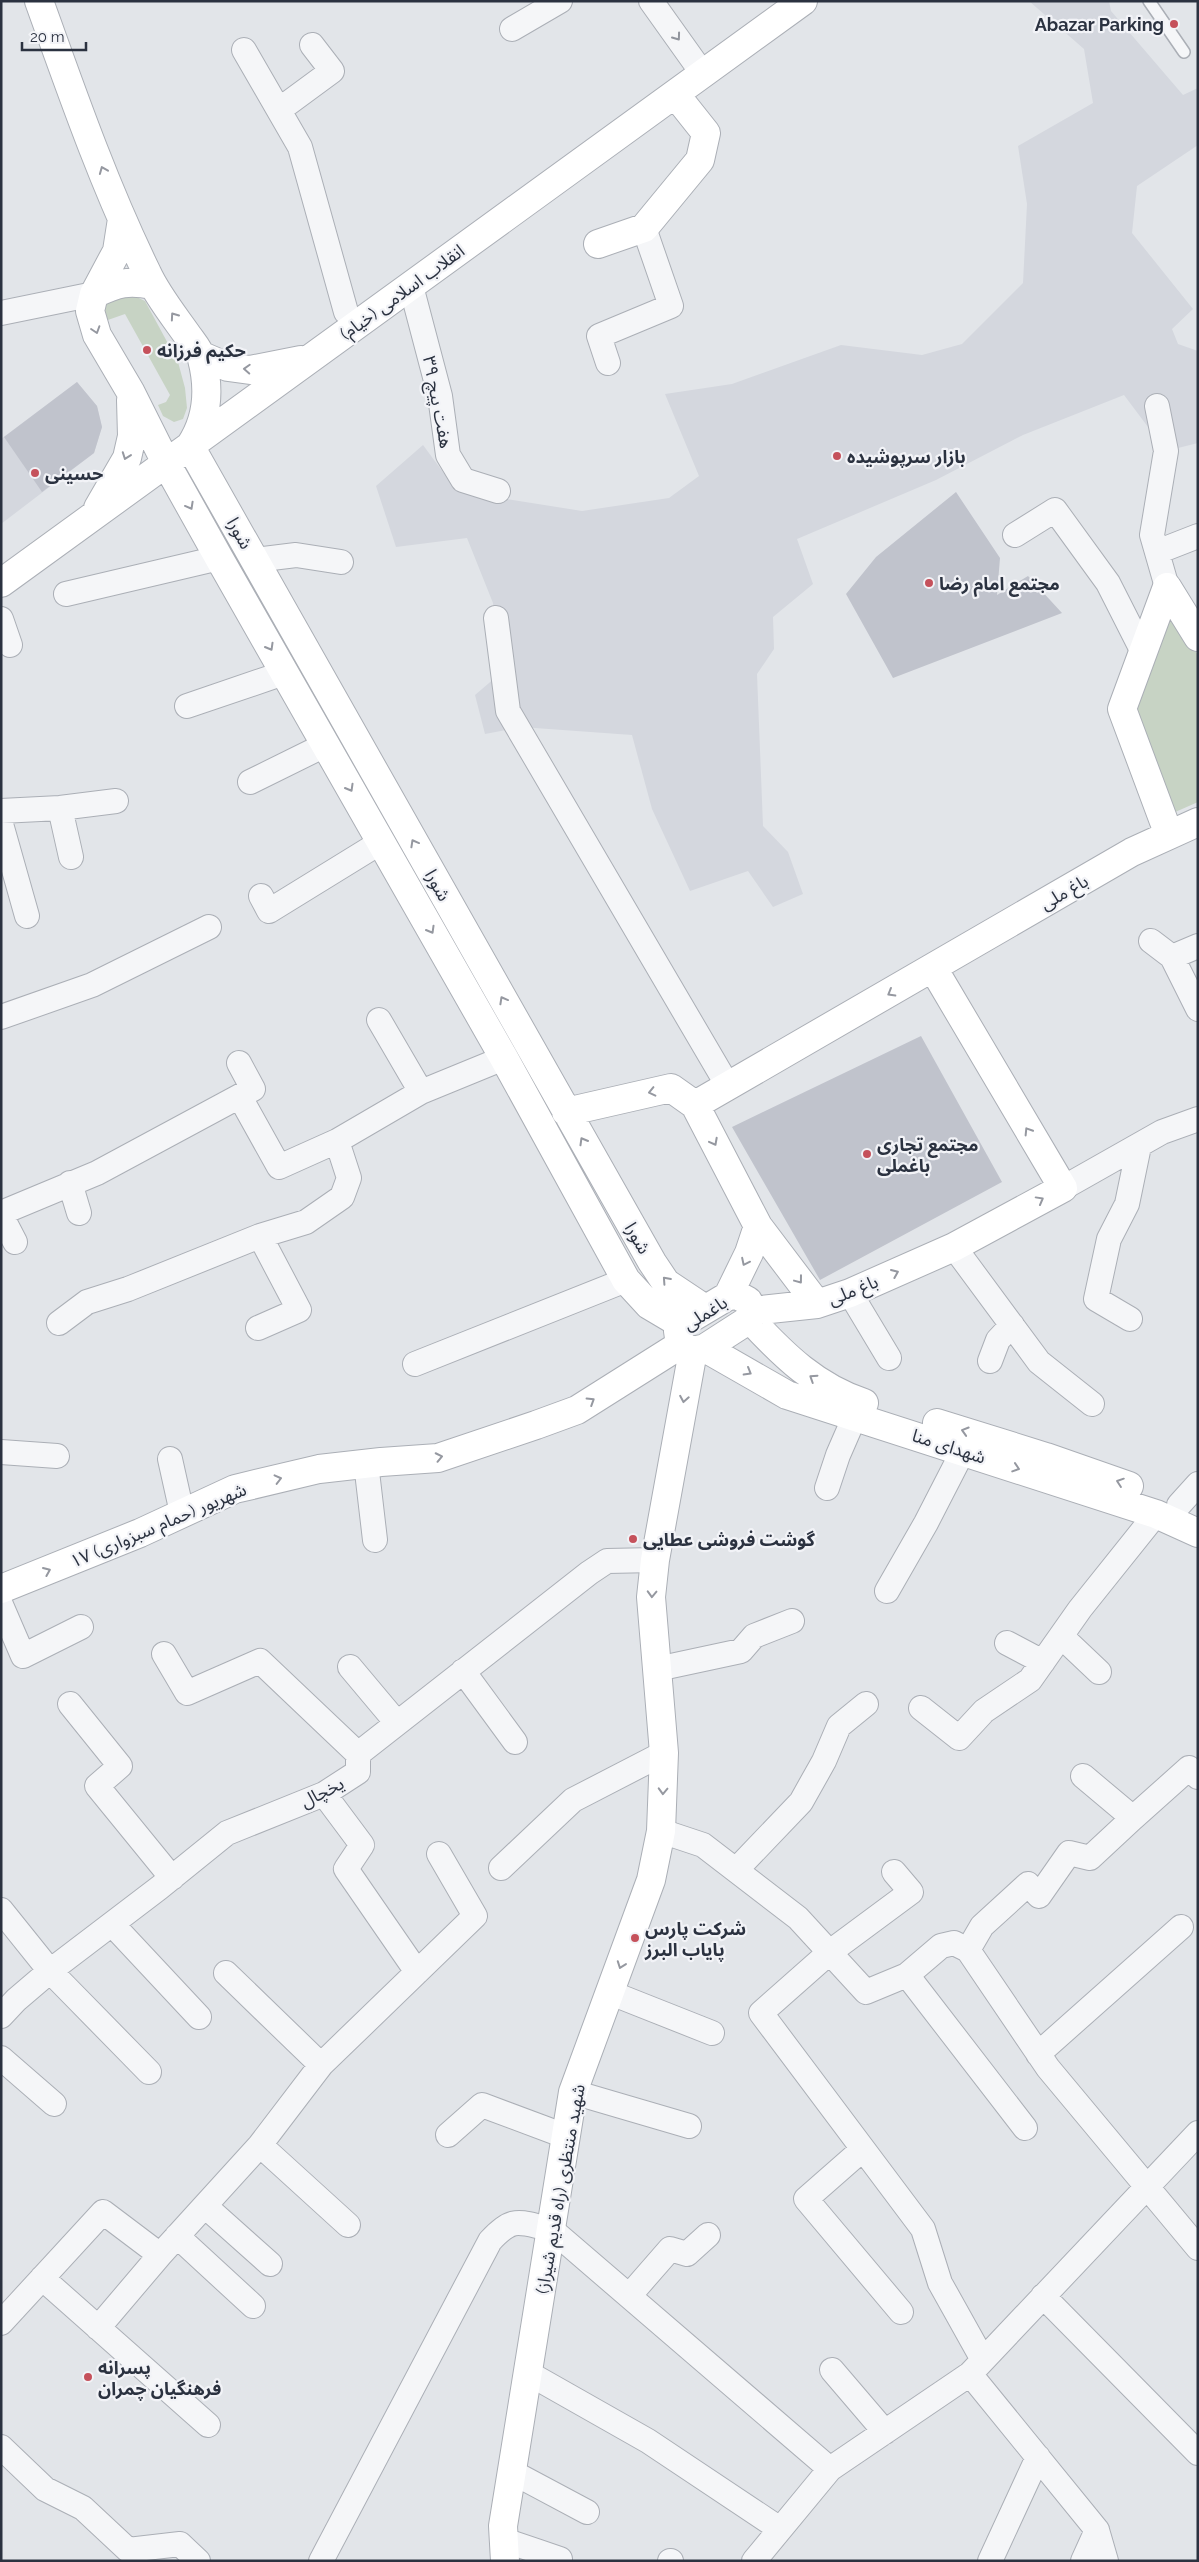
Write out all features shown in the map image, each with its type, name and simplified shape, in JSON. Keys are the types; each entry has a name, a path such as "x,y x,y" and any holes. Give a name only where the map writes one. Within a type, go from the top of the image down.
{"street":[{"path":"39,1 73,96 122,219 153,285 202,356 206,380 206,405 201,429 190,446"},
{"path":"512,30 560,1"},
{"path":"651,1 703,74"},
{"name":"انقلاب اسلامی (خیام)","path":"1,583 803,1"},
{"path":"279,110 332,71 312,45"},
{"path":"244,50 300,147 346,312"},
{"path":"598,244 644,228 700,160 706,133 674,94"},
{"path":"94,294 117,251 122,219"},
{"path":"608,363 599,336 671,306 644,228"},
{"path":"1,313 94,294 118,283 134,282 153,285"},
{"name":"هفت پیچ ۳۹","path":"410,286 440,396 448,455 463,480 498,491"},
{"name":"شورا","path":"94,294 90,312 96,334 130,391 166,463 219,558 504,1058 626,1280 649,1305 690,1342"},
{"path":"202,356 228,367 250,370 312,358"},
{"path":"92,517 127,458 132,436 130,391"},
{"path":"1157,406 1166,452 1152,535 1167,587 1198,637"},
{"name":"شورا","path":"190,446 566,1112 666,1283 705,1309"},
{"path":"1015,535 1055,510 1108,583 1143,652"},
{"path":"1157,552 1198,536"},
{"path":"255,560 296,555 341,562"},
{"path":"66,594 219,558"},
{"path":"1167,587 1122,709 1169,835"},
{"path":"1,618 10,645"},
{"path":"496,618 508,711 728,1086"},
{"path":"187,706 284,673"},
{"path":"250,782 326,745"},
{"path":"1,811 60,808 116,801"},
{"path":"60,808 71,857"},
{"name":"باغ ملی","path":"1063,1188 954,1247 850,1292 817,1304 758,1226 694,1105 1132,852 1198,822"},
{"path":"1,824 27,916"},
{"path":"261,896 269,911 381,842"},
{"path":"1,1016 92,985 209,928"},
{"path":"1151,940 1172,957 1198,1009"},
{"path":"1172,957 1198,946"},
{"path":"933,968 1063,1188 1162,1132 1198,1119"},
{"path":"379,1020 421,1092"},
{"path":"240,1097 279,1167 337,1141 421,1092 504,1058"},
{"path":"15,1242 1,1214 97,1173 253,1089 239,1063"},
{"path":"566,1112 671,1088 694,1105"},
{"path":"59,1323 87,1302 155,1278 260,1236 306,1222 342,1197 349,1178 337,1141"},
{"path":"1130,1319 1096,1299 1109,1239 1127,1204 1139,1146"},
{"path":"70,1183 79,1214"},
{"path":"728,1296 749,1253 758,1226"},
{"path":"258,1328 299,1310 260,1236"},
{"path":"954,1247 1039,1362 1092,1404"},
{"path":"415,1364 626,1280"},
{"path":"850,1292 889,1358"},
{"name":"باغملی","path":"737,1295 745,1298 751,1315 690,1342 705,1309 728,1296 737,1295"},
{"path":"751,1315 817,1304"},
{"name":"شهدای منا","path":"751,1315 780,1352 813,1379 858,1409 963,1451 1178,1511"},
{"path":"990,1361 998,1340 1012,1325"},
{"name":"شهدای منا","path":"690,1342 787,1394 858,1409 1046,1457 1178,1511 1198,1533"},
{"name":"۱۷ شهریور (حمام سبزواری)","path":"1,1589 182,1514 235,1489 319,1469 366,1463 438,1458 577,1410 690,1342"},
{"name":"شهید منتظری (راه قدیم شیراز)","path":"505,2550 503,2526 573,2092 652,1880 661,1831 664,1753 651,1597 655,1560 690,1342"},
{"path":"827,1488 838,1455 858,1409"},
{"path":"887,1591 926,1523 963,1451"},
{"path":"1,1452 57,1456"},
{"path":"170,1459 182,1514"},
{"path":"366,1463 375,1540"},
{"path":"921,1708 959,1738 984,1711 1030,1680 1061,1636 1178,1511 1198,1484"},
{"path":"164,1654 187,1693 260,1661 358,1754 606,1560 655,1560"},
{"path":"1,1605 23,1656 81,1628"},
{"path":"657,1668 741,1650 754,1636 792,1621"},
{"path":"1061,1636 1099,1672"},
{"path":"1007,1643 1043,1662"},
{"path":"350,1667 397,1723"},
{"path":"463,1671 515,1742"},
{"path":"70,1704 120,1766 97,1786 172,1878"},
{"path":"736,1870 801,1802 824,1761 839,1726 866,1704"},
{"path":"500,1868 573,1800 664,1753"},
{"name":"یخچال","path":"1,2016 16,2000 50,1971 172,1878 227,1833 324,1794 358,1772 358,1754"},
{"path":"968,1950 982,1926 1028,1884 1040,1896 1069,1853 1090,1858 1189,1768 1198,1777"},
{"path":"1083,1776 1133,1818"},
{"path":"324,1794 362,1845 346,1869 417,1972"},
{"path":"661,1831 703,1845 798,1918 866,1992 907,1975 941,1946 954,1943 968,1950 1038,2054 1145,2187 1195,2238"},
{"path":"98,2328 160,2255 260,2145 320,2065 475,1916 439,1854"},
{"path":"894,1872 911,1892 830,1952 760,2013 923,2229 940,2283 977,2367 1038,2457 1097,2530 1106,2561"},
{"path":"1,1910 50,1971 149,2072"},
{"path":"112,1924 199,2016"},
{"path":"1038,2054 1181,1927"},
{"path":"226,1973 320,2065"},
{"path":"907,1975 1025,2128"},
{"path":"611,1993 712,2033"},
{"path":"1,2058 54,2104"},
{"path":"573,2092 689,2126"},
{"path":"448,2135 482,2105 565,2136"},
{"path":"754,2561 830,2468 977,2367 1198,2133"},
{"path":"260,2145 348,2225"},
{"path":"863,2149 806,2199 901,2312"},
{"path":"205,2206 270,2264"},
{"path":"1,2323 103,2212 160,2255"},
{"path":"321,2561 490,2241 504,2226 515,2222 551,2229 830,2468"},
{"path":"629,2296 670,2250 688,2254 708,2235"},
{"path":"177,2236 253,2306"},
{"path":"42,2278 208,2426"},
{"path":"1043,2296 1198,2453"},
{"path":"832,2370 885,2432"},
{"path":"528,2373 648,2441 780,2529"},
{"path":"1,2448 45,2489 83,2508 124,2555 180,2544 198,2561"},
{"path":"990,2561 1038,2457"},
{"path":"512,2472 587,2512"},
{"path":"1083,2561 1097,2530"},
{"path":"505,2550 560,2560"}],"lane":[{"path":"1149,1 1184,52"}],"shaded area":[{"name":"بازار سرپوشیده","path":"1029,1 1109,1 1111,11 1183,95 1198,88 1198,145 1137,186 1132,233 1193,309 1172,329 1178,344 1198,351 1198,443 1166,451 1124,395 1023,435 936,480 797,539 813,584 773,617 774,649 757,674 763,826 788,852 803,894 773,907 748,871 690,891 652,809 632,735 521,727 485,734 475,695 503,671 493,603 467,538 396,547 376,486 423,445 457,491 582,511 669,498 699,476 665,394 732,384 841,345 922,355 962,344 1023,283 1027,204 1018,146 1093,103 1084,49"},
{"name":"حسینی","path":"77,382 97,406 102,427 94,453 1,524 1,439"}],"green space":[{"name":"حکیم فرزانه","path":"130,294 145,301 178,362 185,388 187,408 183,419 174,422 163,416 158,405 166,402 170,395 125,314 105,321 103,305 109,297"},
{"path":"1172,615 1198,655 1198,802 1173,813 1134,706"}],"building":[{"name":"حسینی","path":"77,382 97,406 102,427 94,453 42,492 4,437"},
{"name":"مجتمع امام رضا","path":"956,492 1000,558 997,595 1028,576 1062,613 893,678 846,594 876,557"},
{"name":"مجتمع تجاری باغملی","path":"921,1036 1002,1182 820,1280 732,1127"}],"place":[{"name":"Abazar Parking","path":"1174,24"},
{"name":"حکیم فرزانه","path":"147,350"},
{"name":"بازار سرپوشیده","path":"837,456"},
{"name":"حسینی","path":"35,473"},
{"name":"مجتمع امام رضا","path":"929,583"},
{"name":"مجتمع تجاری باغملی","path":"867,1154"},
{"name":"گوشت فروشی عطایی","path":"633,1539"},
{"name":"شرکت پارس پایاب البرز","path":"635,1938"},
{"name":"پسرانه فرهنگیان چمران","path":"88,2377"}]}
